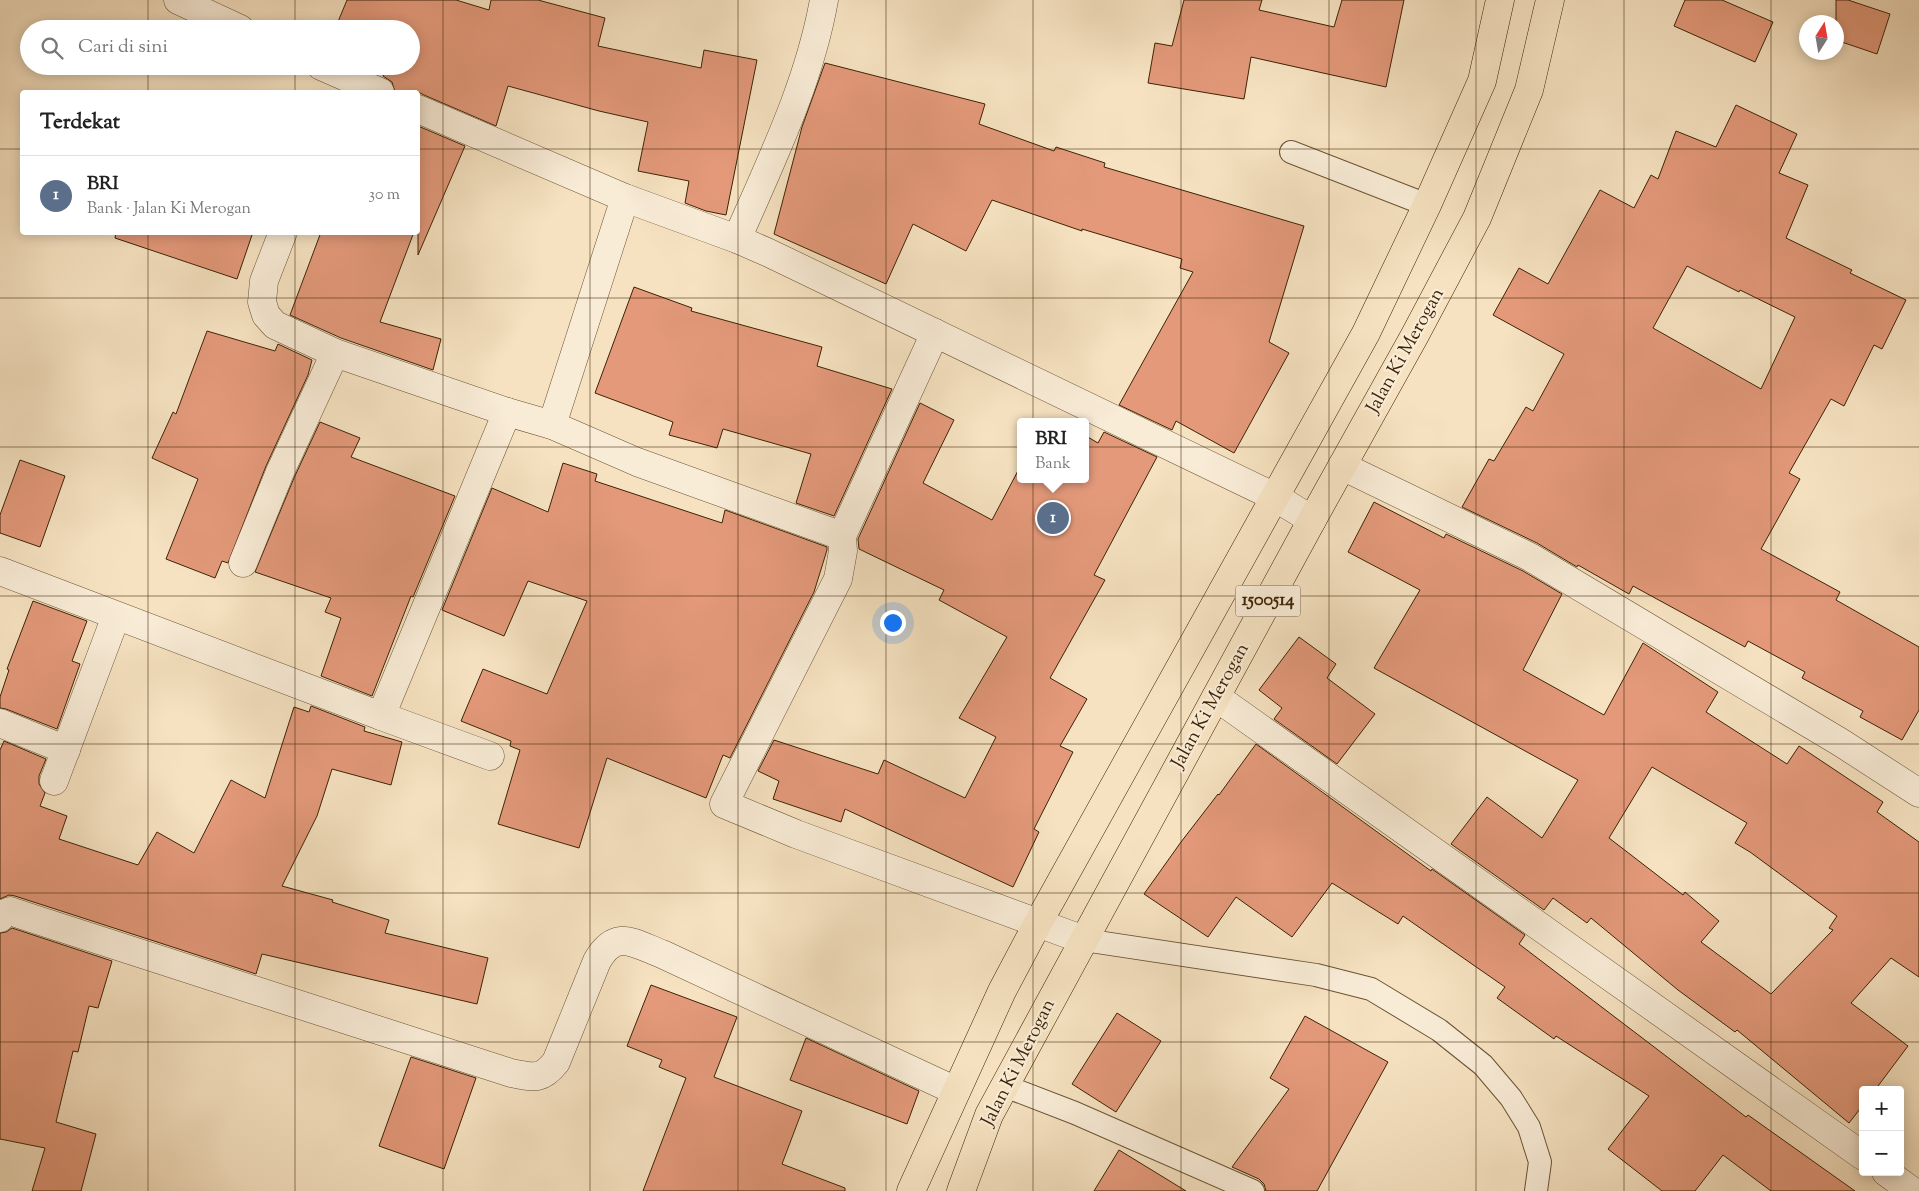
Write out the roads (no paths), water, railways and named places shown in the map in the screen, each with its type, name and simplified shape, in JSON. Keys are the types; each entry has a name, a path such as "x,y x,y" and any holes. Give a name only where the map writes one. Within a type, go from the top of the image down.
{"highway":[{"name":"1500514","path":"911,1191 1002,992 1038,923 1366,333 1427,205 1482,80 1500,0"},
{"name":"Jalan Ki Merogan","path":"961,1191 989,1115 1312,520 1416,335 1477,218 1529,90 1550,0"}],"street":[{"path":"178,0 221,20"},
{"path":"737,239 797,100 818,36 824,0"},
{"path":"332,75 344,85 370,90"},
{"path":"420,110 625,198 737,239 1275,498 1312,520"},
{"path":"552,425 625,198"},
{"path":"283,235 264,280 262,302 266,315 275,325 335,352 507,412 552,425 637,462 842,536"},
{"path":"935,333 842,536 838,580 724,804 796,834 1084,940"},
{"path":"243,563 280,472 335,352"},
{"path":"381,716 507,412"},
{"path":"1342,466 1530,557 1840,742 1919,792"},
{"path":"0,571 490,756"},
{"path":"54,782 116,616"},
{"path":"1216,697 1859,1153"},
{"path":"0,723 66,750"},
{"path":"0,918 2,915 10,912 38,920 502,1070 530,1076 548,1073 556,1062 597,961 604,949 614,941 626,941 662,954 956,1092"},
{"path":"1891,1176 1912,1191"}],"lane":[{"path":"1291,152 1427,205"},
{"path":"1084,940 1316,975 1371,990 1439,1030 1483,1065 1511,1098 1529,1127 1540,1162 1536,1191"},
{"path":"1005,1086 1075,1112 1253,1191"}],"place":[{"name":"BRI","path":"1053,518"}]}
